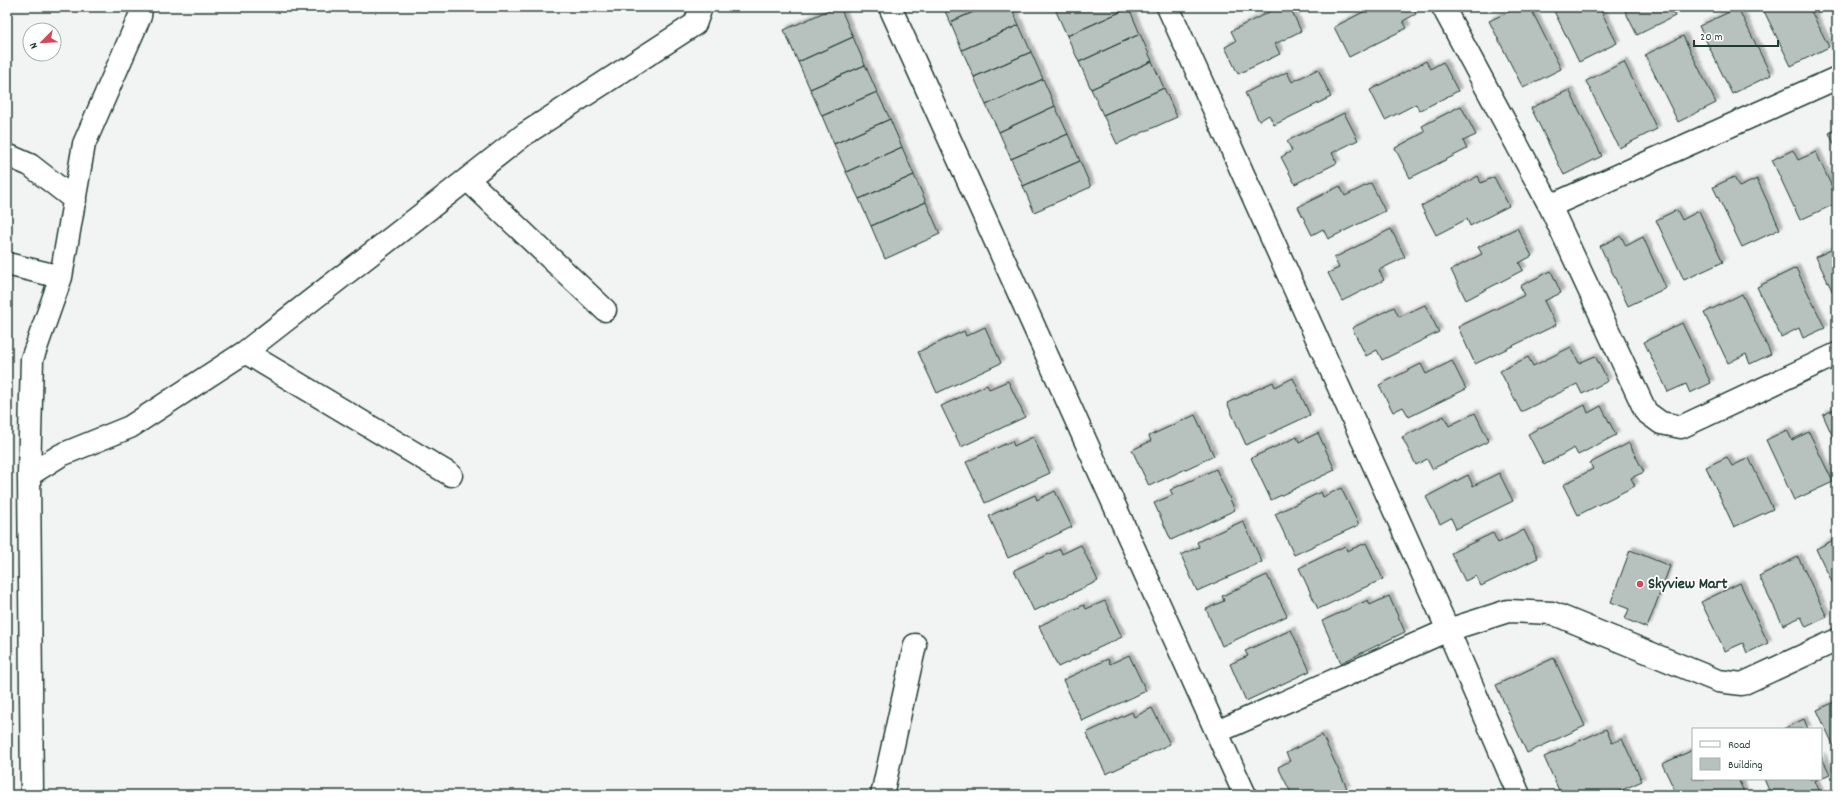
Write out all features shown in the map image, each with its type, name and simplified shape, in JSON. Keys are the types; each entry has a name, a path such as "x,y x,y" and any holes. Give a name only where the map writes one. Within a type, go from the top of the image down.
{"street":[{"path":"32,795 29,475 32,360 61,277 84,144 140,16 141,7"},
{"path":"29,475 61,455 130,427 246,352 525,134 695,24 701,7"},
{"path":"890,7 1245,795"},
{"path":"1168,7 1448,630 1519,795"},
{"path":"1443,7 1550,206 1646,412 1661,423 1681,427 1837,354"},
{"path":"1550,206 1837,78"},
{"path":"7,155 30,165 74,200"},
{"path":"467,179 605,310"},
{"path":"7,264 61,277"},
{"path":"246,352 451,475"},
{"path":"1217,732 1448,630 1508,611 1552,612 1718,681 1742,684 1837,640"},
{"path":"882,795 915,645"}],"building":[{"path":"836,7 840,7 853,37 798,62 784,30"},
{"path":"943,7 985,7 950,22"},
{"path":"985,7 1011,7 1019,25 962,50 950,22"},
{"path":"1060,7 1129,8 1067,36 1055,9"},
{"path":"1279,7 1290,7 1301,31 1275,44 1280,54 1238,74 1225,47 1236,41 1231,31"},
{"path":"1373,7 1413,7 1416,14 1403,21 1407,28 1349,57 1334,27"},
{"path":"1519,7 1530,7 1561,69 1523,88 1489,21"},
{"path":"1552,7 1599,7 1617,43 1579,62"},
{"path":"1623,7 1670,7 1675,16 1637,35"},
{"path":"1762,7 1809,7 1829,47 1791,66"},
{"path":"1129,8 1140,34 1079,62 1067,36"},
{"path":"1738,8 1771,75 1732,94 1699,26"},
{"path":"1019,25 1031,52 974,77 962,50"},
{"path":"1140,34 1152,61 1091,89 1079,62"},
{"path":"1683,36 1716,103 1678,122 1645,55"},
{"path":"853,37 865,65 810,89 798,62"},
{"path":"1031,52 1043,79 986,105 974,77"},
{"path":"1152,61 1164,88 1103,115 1091,89"},
{"path":"1426,61 1430,69 1443,62 1458,91 1419,111 1416,104 1385,120 1370,90"},
{"path":"1624,62 1657,129 1619,148 1586,81"},
{"path":"865,65 877,92 822,116 810,89"},
{"path":"1318,69 1331,97 1274,125 1269,115 1259,121 1245,93 1287,72 1292,82"},
{"path":"1043,79 1055,106 999,132 986,105"},
{"path":"1164,88 1177,117 1117,144 1103,115"},
{"path":"1569,90 1602,156 1564,175 1531,108"},
{"path":"877,92 890,119 834,144 822,116"},
{"path":"1055,106 1068,134 1011,159 999,132"},
{"path":"1461,106 1476,135 1463,141 1467,149 1410,178 1395,148 1425,132 1422,126"},
{"path":"1344,113 1358,140 1332,153 1337,163 1295,184 1281,157 1292,151 1287,141"},
{"path":"890,119 902,147 846,172 834,144"},
{"path":"1837,130 1837,151 1829,133"},
{"path":"1068,134 1080,161 1023,186 1011,159"},
{"path":"902,147 914,175 859,199 846,172"},
{"path":"1793,150 1798,160 1816,152 1837,198 1837,203 1800,220 1772,160"},
{"path":"1080,161 1091,187 1034,212 1023,186"},
{"path":"914,175 926,202 871,226 859,199"},
{"path":"1478,176 1481,183 1494,177 1509,206 1470,226 1467,219 1436,235 1421,206"},
{"path":"1734,177 1739,187 1757,179 1780,229 1742,247 1713,187"},
{"path":"1371,183 1385,211 1328,239 1323,229 1312,235 1298,207 1340,186 1345,196"},
{"path":"926,202 940,234 885,259 871,226"},
{"path":"1677,210 1682,220 1699,211 1723,262 1684,280 1656,220"},
{"path":"1517,228 1532,256 1519,263 1523,270 1466,300 1451,270 1482,254 1478,247"},
{"path":"1391,229 1405,257 1379,270 1384,280 1342,301 1328,273 1339,268 1334,258"},
{"path":"1621,236 1626,246 1643,237 1666,288 1628,306 1600,246"},
{"path":"1837,247 1837,301 1816,257"},
{"path":"1796,268 1825,328 1803,338 1799,328 1781,337 1757,287"},
{"path":"1551,271 1561,293 1544,301 1556,325 1475,364 1458,327 1525,295 1520,286"},
{"path":"1742,294 1771,354 1750,364 1746,354 1728,363 1704,313"},
{"path":"1425,305 1439,332 1382,360 1377,350 1366,356 1352,328 1394,307 1399,317"},
{"path":"1682,323 1711,383 1690,393 1686,384 1668,392 1644,342"},
{"path":"985,327 1001,363 937,393 918,352 964,331 966,336"},
{"path":"1571,347 1579,363 1595,356 1608,381 1582,394 1577,384 1521,412 1500,371 1528,357 1533,366"},
{"path":"1452,361 1466,389 1409,417 1403,407 1393,412 1379,385 1421,364 1426,374"},
{"path":"1293,378 1310,415 1246,445 1227,403 1273,382 1275,387"},
{"path":"1008,381 1025,417 961,447 941,406 987,385 989,389"},
{"path":"1585,405 1588,413 1601,406 1616,435 1578,455 1574,448 1544,465 1528,434"},
{"path":"1837,408 1837,446 1823,415"},
{"path":"1475,413 1489,441 1432,469 1427,459 1416,465 1402,437 1444,416 1449,426"},
{"path":"1195,415 1214,456 1149,486 1132,450 1151,441 1149,436"},
{"path":"1787,430 1792,440 1809,432 1833,482 1794,500 1766,440"},
{"path":"1318,433 1335,470 1271,500 1251,458 1297,437 1299,442"},
{"path":"1033,437 1050,473 985,503 966,462 1012,441 1014,446"},
{"path":"1629,443 1644,472 1631,478 1635,486 1578,515 1563,485 1593,469 1590,463"},
{"path":"1727,457 1732,466 1749,458 1773,509 1734,527 1706,467"},
{"path":"1216,469 1235,510 1171,540 1154,503 1173,495 1170,490"},
{"path":"1499,473 1513,501 1456,529 1451,518 1440,524 1426,497 1468,475 1473,486"},
{"path":"1341,488 1359,525 1294,555 1275,514 1321,492 1323,497"},
{"path":"1055,491 1072,527 1008,558 989,516 1035,495 1037,500"},
{"path":"1243,521 1262,562 1197,591 1181,555 1199,547 1197,542"},
{"path":"1524,530 1538,558 1481,586 1476,576 1465,581 1451,553 1493,533 1498,543"},
{"path":"1837,538 1837,592 1816,549"},
{"path":"1366,543 1383,579 1318,609 1299,568 1345,546 1347,551"},
{"path":"1081,545 1098,581 1034,611 1014,570 1060,549 1062,554"},
{"name":"Skyview Mart","path":"1630,550 1670,566 1647,628 1625,619 1629,609 1611,602"},
{"path":"1798,557 1827,617 1806,627 1801,617 1783,625 1759,576"},
{"path":"1267,575 1287,616 1222,646 1206,609 1224,601 1222,596"},
{"path":"1740,583 1768,643 1747,653 1743,643 1725,651 1701,602"},
{"path":"1389,596 1405,632 1341,663 1322,621 1368,600 1370,605"},
{"path":"1105,601 1122,637 1058,667 1039,626 1084,605 1086,609"},
{"path":"1291,630 1310,671 1246,701 1230,664 1248,656 1245,651"},
{"path":"1129,655 1146,691 1082,721 1063,680 1108,659 1110,664"},
{"path":"1554,658 1585,726 1527,753 1496,685"},
{"path":"1837,701 1837,753 1817,710"},
{"path":"1152,708 1170,744 1106,774 1086,733 1132,712 1134,717"},
{"path":"1804,719 1808,728 1785,728"},
{"path":"1606,729 1612,743 1622,739 1642,781 1611,795 1561,795 1544,757"},
{"path":"1322,735 1347,788 1332,795 1292,795 1278,767 1290,761 1286,753"},
{"path":"1692,750 1692,780 1738,780 1744,792 1738,795 1677,795 1662,764"},
{"path":"1822,758 1830,774 1822,778"},
{"path":"1764,780 1816,780 1815,781 1820,792 1813,795 1771,795"}],"place":[{"name":"Skyview Mart","path":"1640,584"}]}
